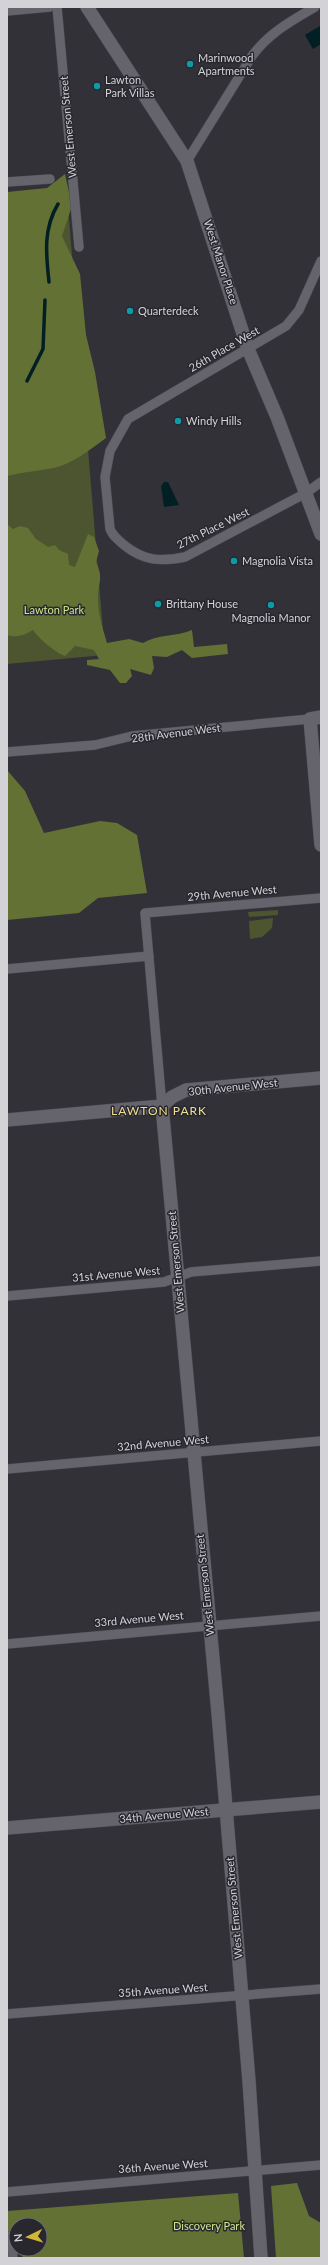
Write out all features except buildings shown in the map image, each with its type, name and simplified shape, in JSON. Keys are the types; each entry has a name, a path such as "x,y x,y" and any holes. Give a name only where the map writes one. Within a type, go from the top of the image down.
{"street":[{"path":"7,11 50,7"},
{"name":"West Emerson Street","path":"57,7 79,247"},
{"name":"West Manor Place","path":"87,7 187,160 248,350 321,534"},
{"path":"187,160 263,41 283,26 315,7"},
{"path":"7,182 50,179"},
{"name":"26th Place West","path":"113,536 108,519 106,477 110,451 116,436 128,419 248,350 286,326 299,310 321,261"},
{"name":"27th Place West","path":"113,536 140,555 166,561 185,557 306,493 321,482"},
{"path":"315,718 321,845"},
{"name":"28th Avenue West","path":"7,752 95,745 132,736 315,718"},
{"name":"29th Avenue West","path":"145,912 321,898"},
{"name":"West Emerson Street","path":"145,912 225,1810 261,2258"},
{"path":"7,968 149,956"},
{"name":"30th Avenue West","path":"162,1106 172,1097 186,1090 321,1078"},
{"path":"7,1120 162,1106"},
{"name":"31st Avenue West","path":"7,1296 164,1282 191,1272 321,1261"},
{"name":"32nd Avenue West","path":"7,1469 321,1441"},
{"name":"33rd Avenue West","path":"7,1644 321,1616"},
{"name":"34th Avenue West","path":"7,1828 321,1802"},
{"name":"35th Avenue West","path":"7,2014 321,1989"},
{"name":"36th Avenue West","path":"7,2192 321,2166"},
{"path":"7,2236 12,2243 13,2258"}],"green space":[{"path":"65,174 72,206 62,236 80,274 86,335 95,372 106,438 81,456 61,466 7,476 7,192 47,188"},
{"name":"Lawton Park","path":"67,195 105,655 7,664 7,200"},
{"path":"7,524 13,529 20,526 28,528 36,539 48,547 55,545 59,550 68,554 69,565 75,567 88,534 94,537 99,551 96,562 100,573 98,593 99,610 107,643 129,639 143,643 154,638 180,634 192,630 194,647 227,644 228,654 192,658 182,650 167,657 152,656 154,668 151,675 130,669 132,676 126,683 120,683 110,670 87,665 87,660 99,659 94,650 75,646 65,656 48,645 33,630 21,636 7,635"},
{"path":"7,770 25,791 44,833 100,821 117,823 137,835 147,893 98,898 79,913 7,920"},
{"path":"278,910 278,915 249,917 248,912"},
{"path":"273,918 272,928 262,937 250,939 249,921"},
{"path":"297,2183 309,2216 321,2223 321,2258 276,2258 271,2186"},
{"name":"Discovery Park","path":"238,2193 244,2258 23,2258 48,2257 48,2217 8,2217 8,2232 7,2211"}],"water":[{"path":"320,26 321,44 313,49 305,35"},
{"path":"164,482 168,482 179,505 164,507 161,486"}],"waterway":[{"path":"49,282 47,262 48,232 53,213 58,204"},
{"path":"27,381 43,349 45,300"}],"place":[{"name":"Marinwood Apartments","path":"190,64"},
{"name":"Lawton Park Villas","path":"97,86"},
{"name":"Quarterdeck","path":"130,311"},
{"name":"Windy Hills","path":"178,421"},
{"name":"Magnolia Vista","path":"234,561"},
{"name":"Brittany House","path":"158,604"},
{"name":"Magnolia Manor","path":"271,605"}],"district":[{"name":"LAWTON PARK","path":"159,1111"}]}
